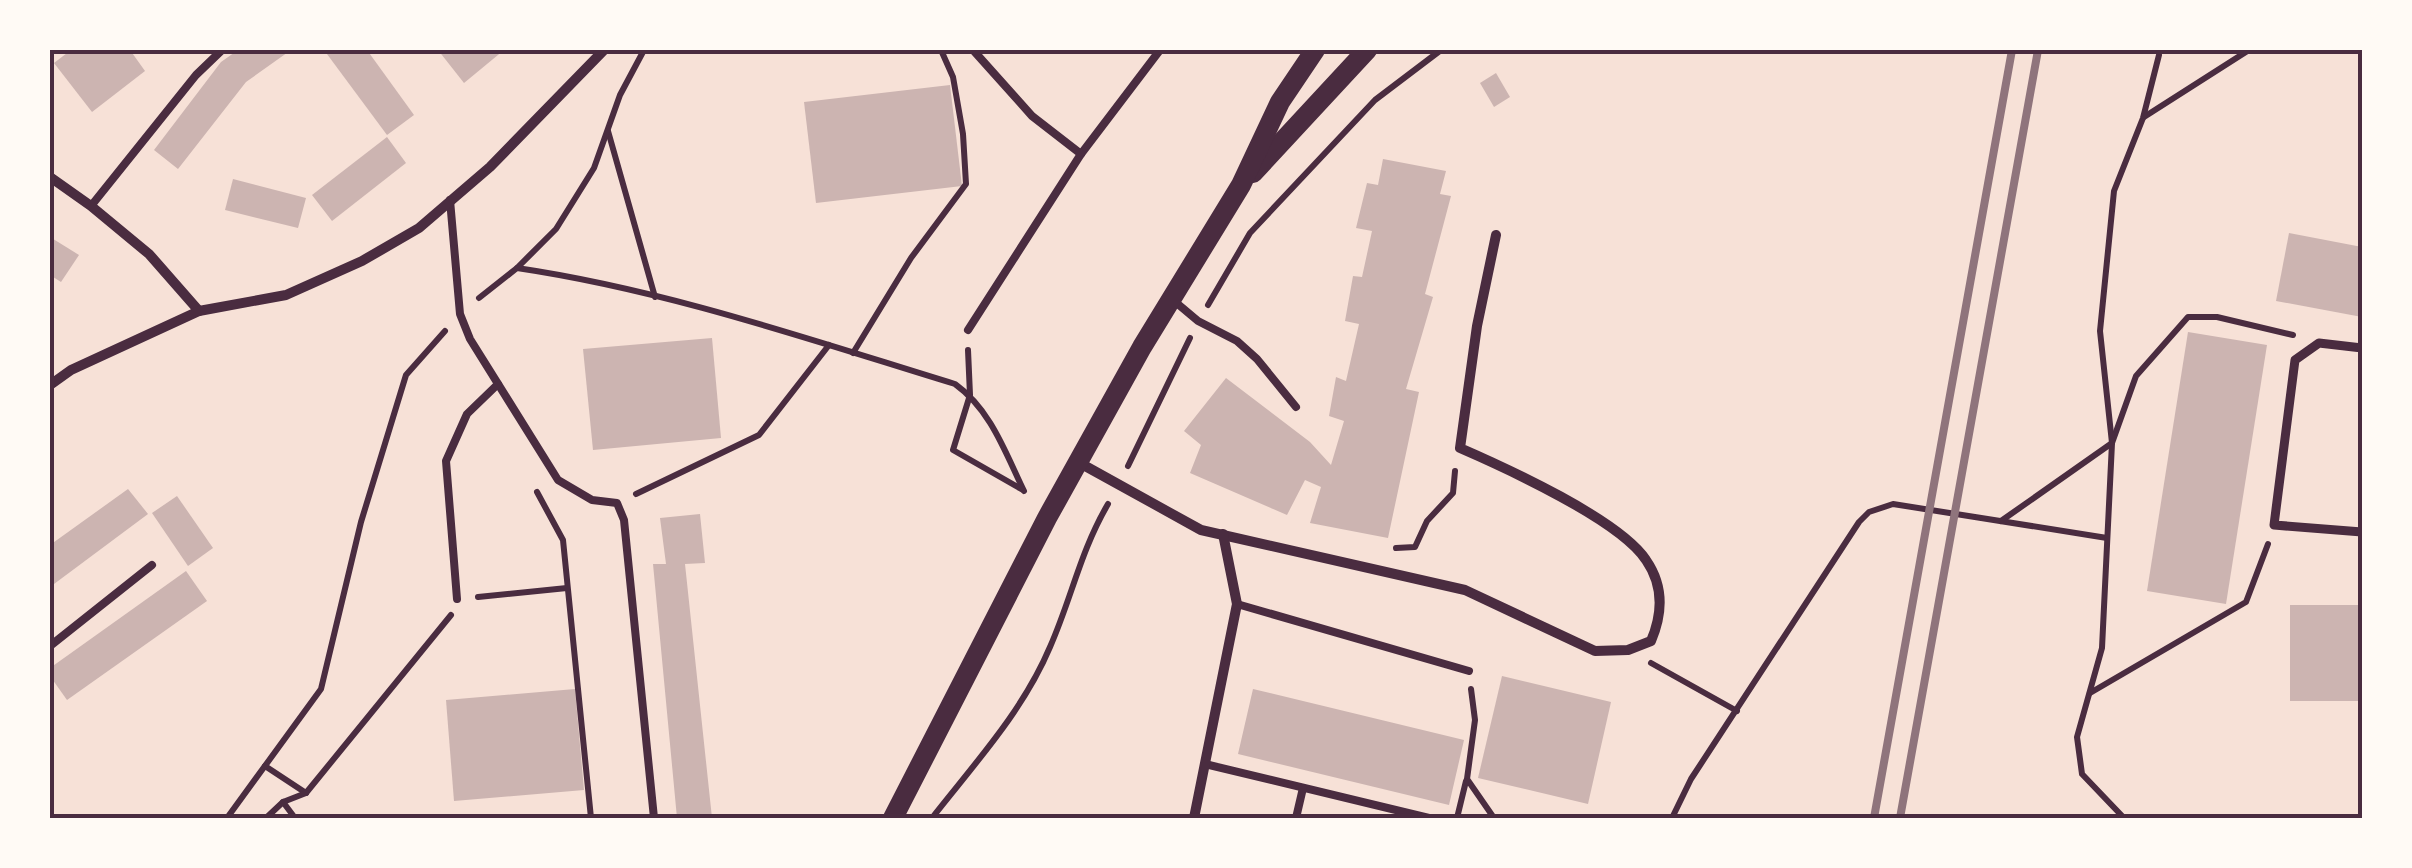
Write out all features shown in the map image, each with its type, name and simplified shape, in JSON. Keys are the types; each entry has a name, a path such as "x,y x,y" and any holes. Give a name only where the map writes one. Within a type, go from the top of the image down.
{"main road":[{"path":"893,818 914,771 1078,462 1241,185 1280,102 1315,50"},
{"path":"1241,185 1367,50"}],"street":[{"path":"50,385 71,370 199,312 286,295 362,261 418,228 490,167 604,50"},
{"path":"50,177 150,254 199,312"},
{"path":"1078,462 1202,530 1465,590 1596,652 1628,650 1651,641 1660,620 1659,586 1645,557 1595,516 1460,448 1477,326 1496,235"},
{"path":"2362,348 2319,343 2295,360 2274,525 2362,532"},
{"path":"1194,818 1238,604 1222,534"}],"lane":[{"path":"92,206 196,75 222,50"},
{"path":"973,50 1032,116 1081,154"},
{"path":"968,330 1081,154 1160,50"},
{"path":"450,200 460,314 470,339 558,480 592,500 617,503 624,520 654,818"},
{"path":"1172,299 1198,321 1238,341 1258,359 1296,407"},
{"path":"458,599 446,462 467,414 498,384"},
{"path":"50,646 152,565"},
{"path":"1238,604 1469,672"},
{"path":"1205,764 1429,818"},
{"path":"1296,818 1303,788"}],"path":[{"path":"227,818 321,689 361,522 406,375 460,314 518,268 556,229 594,168 620,95 644,50"},
{"path":"853,353 910,258 966,184 954,77 940,50"},
{"path":"932,818 1016,712 1050,647 1087,539 1120,484 1198,321 1250,233 1375,100 1440,50"},
{"path":"2142,118 2249,50"},
{"path":"2124,818 2082,774 2076,737 2102,648 2112,444 2100,331 2114,191 2142,118 2159,54"},
{"path":"608,130 656,298"},
{"path":"518,268 569,276 656,298 955,384 970,394 999,434 1024,491 954,450 970,394 968,330"},
{"path":"2000,522 2112,444 2136,376 2188,318 2217,317 2319,343"},
{"path":"446,330 454,348"},
{"path":"617,503 759,435 829,346"},
{"path":"1372,569 1374,549 1415,547 1427,521 1453,492 1455,468"},
{"path":"535,488 563,540 592,818"},
{"path":"1672,818 1691,779 1869,512 1893,504 2107,538"},
{"path":"2089,694 2246,602 2274,525"},
{"path":"266,818 283,802 306,792 451,615 458,599 568,588"},
{"path":"1628,650 1736,711"},
{"path":"1457,818 1475,720 1469,672"},
{"path":"265,766 306,792"},
{"path":"1466,780 1494,818"},
{"path":"283,802 295,818"}],"building":[{"path":"71,50 130,50 145,71 92,112 54,63"},
{"path":"238,50 291,50 246,82 178,169 154,150 221,62"},
{"path":"324,50 367,50 414,115 387,135"},
{"path":"438,50 504,50 464,83"},
{"path":"1496,73 1510,97 1494,107 1480,83"},
{"path":"950,85 962,186 816,203 804,102"},
{"path":"387,137 406,163 332,221 312,195"},
{"path":"1383,159 1446,171 1440,194 1451,196 1425,294 1433,297 1406,389 1419,392 1388,538 1310,523 1321,487 1305,480 1287,515 1190,473 1201,445 1184,431 1226,378 1310,442 1331,465 1344,421 1329,416 1336,377 1346,381 1359,324 1345,321 1353,276 1362,277 1372,231 1356,228 1367,183 1378,185"},
{"path":"233,179 306,198 298,228 225,210"},
{"path":"2289,233 2362,247 2362,317 2276,301"},
{"path":"50,237 79,255 61,282 50,275"},
{"path":"2188,332 2267,345 2226,604 2147,591"},
{"path":"712,338 721,438 593,450 583,349"},
{"path":"128,489 148,514 50,587 50,545"},
{"path":"177,496 213,548 188,566 152,513"},
{"path":"700,514 705,563 685,564 712,818 677,818 653,564 666,564 660,518"},
{"path":"186,571 207,601 67,700 50,676 50,668"},
{"path":"2290,605 2362,605 2362,701 2290,701"},
{"path":"1502,676 1611,702 1588,804 1478,778"},
{"path":"575,689 584,790 454,801 446,700"},
{"path":"1253,689 1464,740 1449,805 1238,754"}],"railway":[{"path":"1874,818 2012,50"},
{"path":"1900,818 2038,50"}]}
